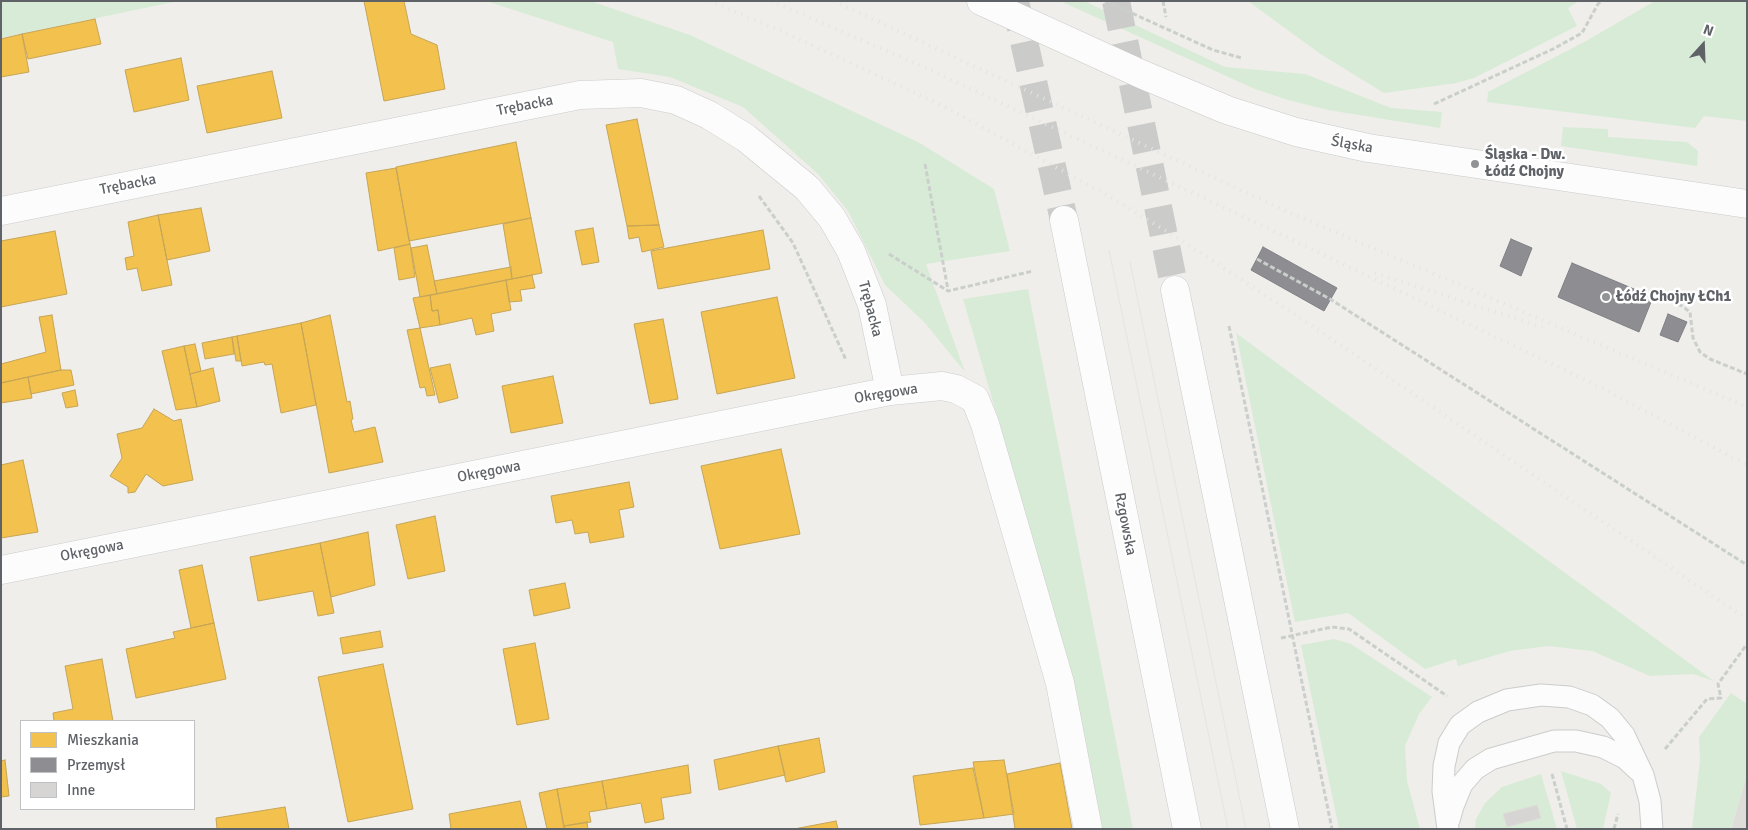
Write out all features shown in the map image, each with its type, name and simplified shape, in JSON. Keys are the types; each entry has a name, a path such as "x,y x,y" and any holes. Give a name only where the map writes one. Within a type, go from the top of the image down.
{"street":[{"name":"Śląska","path":"982,1 1141,74 1227,110 1305,135 1368,148 1747,204"},
{"name":"Trębacka","path":"1,211 580,95 641,92 676,100 709,115 746,138 807,188 832,218 854,259 872,305 890,391"},
{"name":"Rzgowska","path":"1064,220 1187,829"},
{"path":"1175,290 1285,829"},
{"name":"Okręgowa","path":"1,570 890,391 942,386 956,389 975,399 985,424 1060,683 1088,829"}],"lane":[{"path":"1448,828 1443,791 1444,766 1449,744 1460,725 1478,712 1507,700 1541,695 1569,697 1592,705 1610,718 1624,736 1643,775 1650,801 1652,829"},
{"path":"1448,828 1453,806 1462,784 1475,769 1491,759 1554,741 1576,741 1603,747 1625,758 1643,775"}],"path":[{"path":"1105,1 1213,50 1242,58"},
{"path":"1163,1 1166,17"},
{"path":"1434,104 1511,69 1582,33 1598,4 1602,1"},
{"path":"925,164 948,291 1033,270"},
{"path":"756,191 793,243 850,366"},
{"path":"1257,259 1330,299 1747,565"},
{"path":"1656,296 1682,306 1690,312 1693,338 1700,352 1710,359 1747,374"},
{"path":"1229,326 1332,829"},
{"path":"1280,638 1332,627 1350,629 1442,694"},
{"path":"1707,699 1721,698 1718,684 1747,644"}],"shaded area":[{"path":"1747,774 1747,829 1731,829"}],"green space":[{"path":"1,1 178,1 1,38"},
{"path":"486,1 590,1 690,35 918,142 994,189 1010,251 926,264 965,372 925,323 885,285 848,211 818,174 743,107 670,77 618,69 613,42"},
{"path":"1060,1 1084,1 1225,67 1305,74 1391,108 1442,112 1440,128 1328,110 1255,89"},
{"path":"1248,1 1579,1 1568,8 1577,26 1474,78 1456,83 1384,93 1319,53"},
{"path":"1655,1 1747,1 1747,121 1704,116 1695,128 1487,102 1488,92 1586,41"},
{"path":"1563,127 1608,129 1608,137 1687,142 1698,151 1697,166 1561,146"},
{"path":"1028,289 1133,829 1101,829 1020,494 963,299"},
{"path":"1236,333 1714,681 1693,674 1650,676 1592,651 1548,646 1510,651 1458,666 1456,659 1425,669 1348,613 1295,622"},
{"path":"1334,639 1351,644 1432,697 1419,714 1405,746 1407,781 1420,829 1339,829 1301,645"},
{"path":"1731,693 1747,704 1747,774 1731,829 1692,829 1700,760 1699,737"},
{"path":"1561,771 1601,784 1611,793 1603,829 1577,829"},
{"path":"1541,774 1557,829 1475,829 1476,819 1485,803 1502,787"}],"building: Mieszkania":[{"path":"364,1 404,1 411,34 437,45 445,89 384,101"},
{"path":"95,19 101,44 28,59 22,34"},
{"path":"22,34 29,72 1,77 1,39"},
{"path":"181,58 189,100 134,112 125,70"},
{"path":"272,71 282,118 207,133 197,86"},
{"path":"637,119 659,225 627,226 606,125"},
{"path":"516,142 531,218 409,241 396,167"},
{"path":"396,168 410,244 378,251 366,173"},
{"path":"201,208 210,251 167,260 158,215"},
{"path":"158,215 172,285 142,291 137,268 127,270 125,258 134,256 128,222"},
{"path":"531,218 542,273 512,279 503,224"},
{"path":"659,225 664,247 642,252 639,237 629,239 627,226"},
{"path":"593,228 599,262 582,265 575,231"},
{"path":"763,230 770,269 658,289 651,251"},
{"path":"55,231 67,294 1,307 1,241"},
{"path":"410,244 415,277 399,280 394,248"},
{"path":"427,245 437,294 420,297 411,248"},
{"path":"511,267 512,279 437,294 434,281"},
{"path":"532,275 535,288 520,290 522,301 509,302 506,280"},
{"path":"506,280 511,310 491,314 494,331 476,335 472,318 440,325 438,310 432,311 430,295"},
{"path":"430,295 432,311 438,310 440,325 420,328 413,298"},
{"path":"777,297 795,378 717,394 701,312"},
{"path":"52,315 61,370 1,383 1,364 46,352 39,317"},
{"path":"330,315 347,402 350,401 354,432 375,427 383,462 329,473 301,323"},
{"path":"663,319 678,399 650,404 634,324"},
{"path":"301,323 316,405 281,413 272,364 265,365 264,362 242,366 237,336"},
{"path":"420,328 435,395 427,396 425,387 420,388 407,330"},
{"path":"237,336 241,361 236,361 232,337"},
{"path":"232,337 234,354 205,359 202,343"},
{"path":"195,344 201,371 190,374 184,346"},
{"path":"184,346 197,407 176,410 162,351"},
{"path":"450,364 458,398 439,403 430,368"},
{"path":"213,368 220,401 197,407 190,374"},
{"path":"61,370 71,370 74,385 31,394 28,377"},
{"path":"553,376 563,423 511,433 502,386"},
{"path":"28,377 32,398 1,403 1,383"},
{"path":"75,390 78,406 66,408 62,393"},
{"path":"154,409 174,421 181,419 193,480 163,486 146,474 135,492 128,493 128,487 110,476 122,458 117,434 142,428"},
{"path":"781,449 800,534 720,549 701,466"},
{"path":"23,460 38,532 1,538 1,465"},
{"path":"629,482 634,507 619,510 624,537 590,543 588,532 575,534 572,520 556,523 551,496"},
{"path":"435,516 445,571 408,579 396,525"},
{"path":"368,532 375,585 331,597 320,543"},
{"path":"320,543 334,613 318,616 313,591 258,601 250,557"},
{"path":"202,565 214,623 191,628 179,570"},
{"path":"565,583 570,608 534,616 529,590"},
{"path":"214,623 226,679 136,698 126,649 175,638 173,632"},
{"path":"380,631 383,647 343,654 340,638"},
{"path":"535,643 549,719 517,725 503,649"},
{"path":"102,659 113,720 54,720 53,713 73,709 65,666"},
{"path":"383,664 413,809 348,822 318,677"},
{"path":"819,738 825,772 786,782 778,746"},
{"path":"778,746 785,775 719,790 714,760"},
{"path":"5,760 9,796 1,797 1,761"},
{"path":"1004,760 1014,814 984,818 973,762"},
{"path":"1060,763 1072,829 1015,829 1007,774"},
{"path":"688,765 691,793 661,798 664,819 645,823 641,803 607,809 602,781"},
{"path":"973,768 984,818 920,825 913,776"},
{"path":"602,781 607,809 589,812 591,822 564,826 557,789"},
{"path":"557,789 564,829 547,829 539,793"},
{"path":"520,801 527,829 451,829 449,814"},
{"path":"285,807 289,829 217,829 216,818"},
{"path":"836,821 838,829 794,829"},
{"path":"587,822 588,829 564,829 564,826"}],"building: Przemysł":[{"path":"1511,239 1532,248 1521,276 1500,266"},
{"path":"1263,247 1337,288 1324,311 1251,270"},
{"name":"Łódź Chojny ŁCh1","path":"1572,263 1653,297 1639,332 1558,297"},
{"path":"1668,314 1687,322 1678,342 1660,335"}],"building: Inne":[{"path":"1537,805 1541,818 1507,827 1503,814"}],"tunnel":[{"path":"1015,1 1064,220"},
{"path":"1116,1 1175,290"}],"tram line":[{"path":"1109,250 1228,829"},
{"path":"1130,262 1246,829"}],"railway":[{"path":"709,1 784,32 945,107 1107,195 1176,237 1308,323 1747,619"},
{"path":"771,1 924,67 1257,223 1596,385 1747,465"},
{"path":"834,1 1288,212 1747,407"},
{"path":"1375,273 1548,329"}],"place":[{"name":"Śląska - Dw. Łódź Chojny","path":"1475,164"},
{"name":"Łódź Chojny ŁCh1","path":"1606,297"}]}
